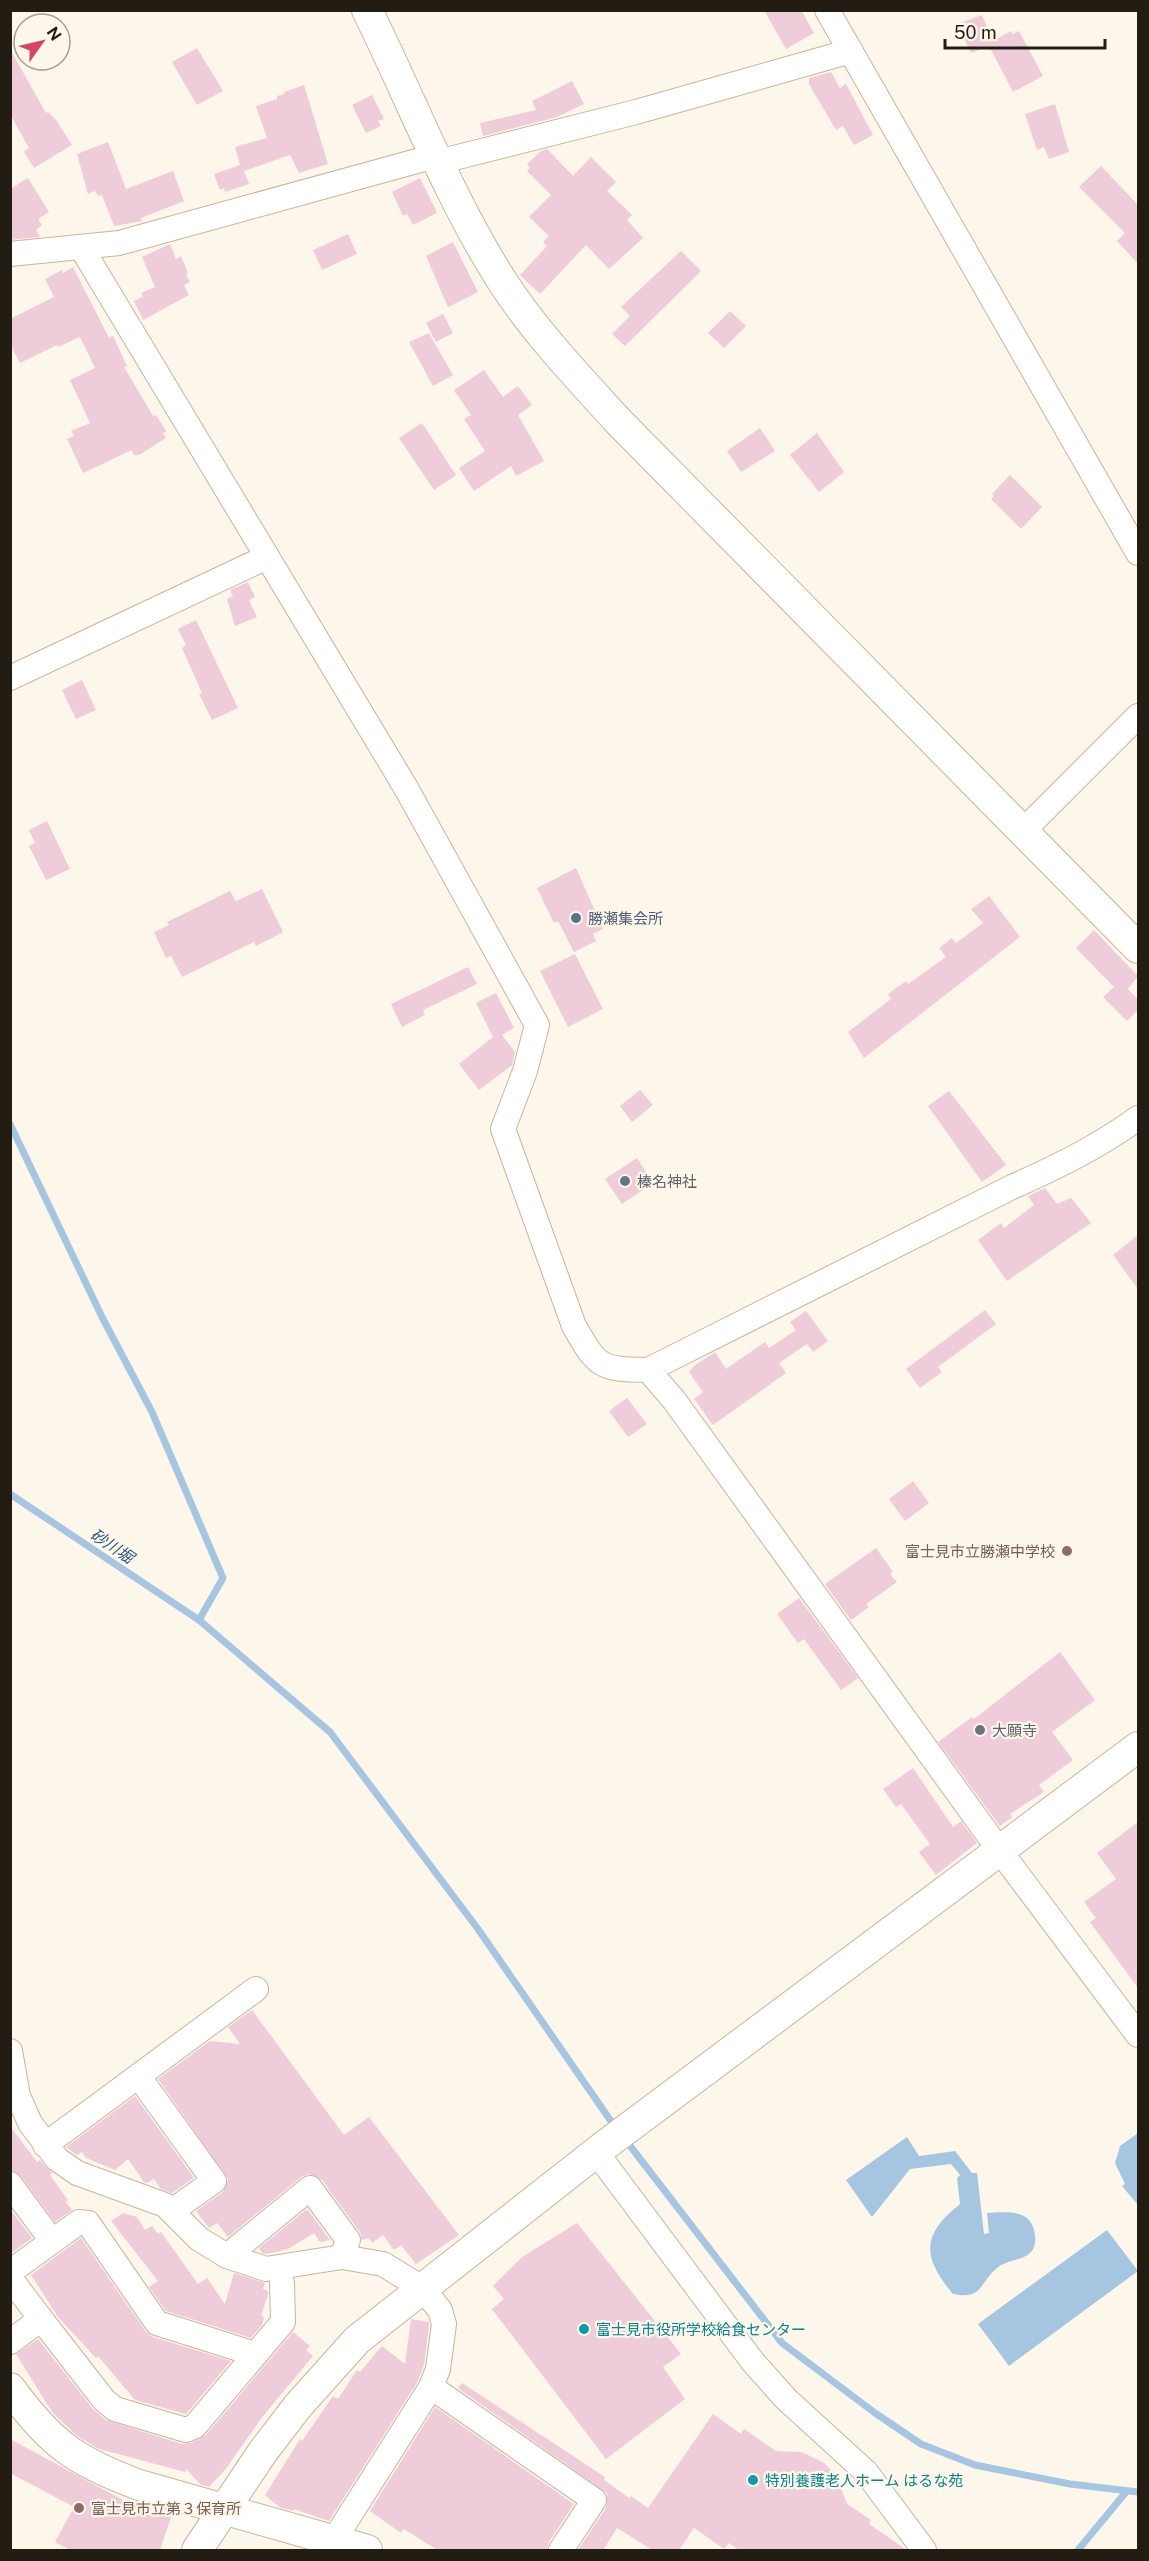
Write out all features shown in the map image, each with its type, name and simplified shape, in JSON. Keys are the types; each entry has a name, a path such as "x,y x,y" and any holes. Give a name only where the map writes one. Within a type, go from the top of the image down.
{"street":[{"path":"827,10 1138,553"},
{"path":"372,12 436,159 501,279 561,359 677,480 1138,948"},
{"path":"10,254 119,243 436,159 636,112 851,51"},
{"path":"81,247 406,789 537,1024 525,1071 502,1129 574,1326 590,1354 601,1364 611,1369 648,1370 1012,1187 1064,1164 1104,1142 1138,1118"},
{"path":"10,678 267,556"},
{"path":"1024,830 1138,716"},
{"path":"648,1370 708,1448 1000,1851 1138,2035"},
{"path":"197,2550 262,2452 326,2372 357,2340 602,2148 1138,1748"},
{"path":"45,2145 256,1989"},
{"path":"10,2050 18,2096 30,2123 57,2159 77,2173 165,2205 199,2239 227,2256 266,2269 342,2257 383,2264 422,2288 440,2310 444,2324 438,2369 431,2387 333,2540"},
{"path":"139,2077 214,2181 172,2211"},
{"path":"602,2148 753,2362 786,2399 866,2472 924,2550"},
{"path":"10,2184 52,2241"},
{"path":"227,2256 310,2188 348,2240 342,2257"},
{"path":"10,2272 78,2222 88,2223 157,2324 255,2354"},
{"path":"10,2278 104,2400 115,2409 186,2430 195,2426 283,2322 282,2283"},
{"path":"10,2342 41,2319"},
{"path":"431,2387 594,2500 561,2550"},
{"path":"10,2388 41,2428 60,2446 82,2460 139,2485 367,2550"}],"water":[{"path":"1138,2133 1138,2205 1122,2186 1125,2184 1115,2163 1120,2146"},
{"path":"907,2137 919,2156 955,2151 972,2173 977,2173 984,2234 989,2233 987,2213 1010,2212 1024,2216 1033,2226 1035,2242 1031,2252 1001,2265 979,2289 970,2295 953,2294 943,2281 931,2257 932,2236 947,2215 960,2204 957,2178 960,2175 951,2164 910,2169 872,2217 846,2180"},
{"path":"1107,2230 1138,2271 1009,2366 978,2324"}],"building":[{"path":"764,10 801,10 814,33 786,49"},
{"path":"982,15 993,41 1011,31 1012,34 1019,31 1043,76 1013,92 989,46 971,53 957,24"},
{"path":"197,48 223,91 197,105 172,62"},
{"path":"10,49 12,72 23,72 46,113 48,112 56,120 72,145 34,168 24,152 29,148 10,114"},
{"path":"831,72 840,88 846,84 873,135 854,145 843,126 836,130 809,84 809,78"},
{"path":"572,81 584,104 557,117 483,136 480,123 536,110 532,101"},
{"path":"304,85 328,164 299,173 290,155 244,171 249,184 225,192 224,188 220,190 214,174 240,165 235,147 267,138 256,106 277,99 277,96 284,92"},
{"path":"372,95 384,119 378,121 381,126 366,133 352,105"},
{"path":"1055,104 1069,152 1049,159 1044,147 1037,150 1025,114"},
{"path":"108,142 126,189 173,171 184,201 141,218 142,221 114,226 102,195 98,196 95,191 88,194 77,154"},
{"path":"547,149 573,176 591,157 616,182 607,191 632,215 627,220 643,238 609,269 586,245 540,294 520,275 547,246 543,242 549,236 529,217 551,195 527,171 530,168 527,164 541,151"},
{"path":"1101,166 1138,205 1138,264 1117,241 1125,233 1079,187"},
{"path":"28,178 49,212 38,219 42,225 36,230 40,237 10,240 10,189"},
{"path":"420,178 437,213 413,225 407,214 403,216 392,192"},
{"path":"348,234 357,254 322,270 313,250"},
{"path":"453,242 478,292 448,307 426,256"},
{"path":"170,244 176,259 181,256 188,273 186,274 190,282 184,285 189,295 143,320 134,301 143,297 141,293 155,287 142,257"},
{"path":"681,251 701,271 625,346 612,334 630,316 621,307"},
{"path":"73,267 109,338 113,336 127,366 124,367 153,416 156,415 166,431 163,433 166,438 139,455 134,455 132,450 83,473 67,439 74,436 71,431 90,423 70,380 95,368 80,337 58,347 57,345 20,363 10,344 10,319 54,297 45,279"},
{"path":"730,311 746,326 724,348 708,333"},
{"path":"443,314 453,333 436,342 426,323"},
{"path":"429,333 453,375 433,386 409,342"},
{"path":"484,370 503,397 518,386 532,405 518,415 544,461 516,476 511,466 474,491 459,468 485,451 464,419 471,415 454,390"},
{"path":"422,423 456,475 434,490 399,438"},
{"path":"760,428 775,451 741,472 727,451"},
{"path":"817,433 844,472 819,492 790,455"},
{"path":"1010,475 1042,507 1021,529 991,499 994,496 992,494"},
{"path":"248,582 255,597 249,600 257,617 235,626 227,599 233,596 230,590"},
{"path":"196,620 238,708 212,720 199,694 202,693 182,648 186,645 178,629"},
{"path":"82,680 96,710 76,719 62,690"},
{"path":"47,821 70,869 46,880 29,846 35,843 29,830"},
{"path":"576,868 603,929 593,934 596,941 574,952 558,921 554,923 537,888"},
{"path":"262,889 283,932 256,946 254,942 182,977 171,956 166,958 154,932 169,925 167,922 230,891 236,901"},
{"path":"989,896 1020,937 864,1058 848,1032 891,999 888,994 906,981 908,984 946,957 939,948 952,938 956,943 983,923 971,909"},
{"path":"1094,930 1138,976 1128,989 1138,1000 1138,1010 1127,1021 1103,997 1114,987 1076,948"},
{"path":"575,954 603,1009 568,1027 540,971"},
{"path":"468,967 477,984 423,1010 425,1015 402,1027 391,1004"},
{"path":"496,993 514,1028 502,1035 515,1052 512,1065 479,1090 459,1064 493,1037 476,1003"},
{"path":"640,1090 653,1105 632,1122 620,1106"},
{"path":"949,1091 1006,1165 982,1182 928,1106"},
{"path":"637,1158 653,1183 622,1204 605,1179"},
{"path":"1045,1188 1057,1204 1071,1198 1091,1223 1007,1281 978,1240 1001,1223 1004,1228 1034,1205 1028,1196"},
{"path":"1138,1235 1138,1289 1113,1255"},
{"path":"985,1310 996,1324 938,1367 942,1372 920,1388 906,1369"},
{"path":"806,1311 828,1341 813,1352 807,1344 779,1363 786,1373 713,1425 694,1399 703,1392 689,1372 715,1352 726,1369 765,1342 769,1348 796,1330 790,1322"},
{"path":"627,1398 647,1424 628,1437 609,1411"},
{"path":"913,1481 929,1503 905,1521 889,1499"},
{"path":"876,1548 893,1572 890,1574 897,1582 866,1604 869,1607 851,1620 825,1584"},
{"path":"799,1598 858,1678 841,1690 804,1639 798,1643 777,1614"},
{"path":"1060,1652 1095,1700 1052,1732 1073,1760 1039,1785 1044,1792 1010,1814 1012,1817 1000,1826 938,1742 972,1717 974,1719"},
{"path":"913,1768 953,1827 961,1821 977,1843 936,1875 919,1852 930,1844 901,1804 896,1807 883,1789"},
{"path":"1138,1822 1138,1988 1090,1922 1096,1918 1084,1902 1116,1879 1097,1853"},
{"path":"252,2010 344,2135 369,2117 459,2235 416,2264 401,2245 394,2250 383,2235 372,2243 369,2238 362,2240 360,2232 322,2180 309,2174 301,2177 228,2237 217,2223 209,2228 196,2211 223,2192 228,2179 158,2079 210,2041 240,2044 228,2027"},
{"path":"135,2096 194,2178 172,2193 161,2189 154,2179 147,2183 144,2182 128,2159 115,2170 86,2158 82,2152 77,2155 66,2147"},
{"path":"10,2126 37,2162 40,2160 52,2173 50,2175 68,2200 66,2202 72,2210 55,2222 21,2176 10,2170"},
{"path":"10,2209 32,2238 10,2254"},
{"path":"307,2209 330,2240 320,2242 314,2233 288,2249 262,2253 259,2248"},
{"path":"123,2213 137,2217 145,2230 152,2226 158,2234 161,2232 198,2284 207,2278 225,2304 234,2273 265,2283 263,2289 268,2291 268,2294 261,2316 264,2317 262,2325 251,2338 166,2311 149,2287 158,2281 111,2221"},
{"name":"富士見市役所学校給食センター","path":"577,2223 681,2354 663,2367 685,2399 606,2459 492,2309 504,2299 493,2286 522,2257"},
{"path":"81,2238 146,2332 153,2337 231,2361 186,2414 135,2400 98,2356 96,2358 58,2317 31,2275"},
{"path":"411,2319 429,2322 424,2365 418,2381 329,2521 294,2509 293,2511 281,2508 265,2495 300,2439 302,2441 333,2396 338,2399 357,2370 360,2372 382,2346 405,2364"},
{"path":"293,2332 310,2346 306,2350 313,2356 263,2416 225,2470 209,2487 201,2485 186,2469 185,2472 99,2449 76,2435 52,2412 16,2354 38,2339 93,2409 106,2420 182,2444 191,2443 206,2435"},
{"name":"特別養護老人ホーム はるな苑","path":"462,2383 605,2477 604,2480 629,2498 631,2496 648,2508 713,2414 741,2434 744,2429 776,2451 802,2452 824,2463 837,2477 847,2504 871,2520 869,2524 907,2550 739,2550 729,2543 724,2549 694,2528 679,2550 652,2550 617,2528 603,2550 578,2550 606,2508 607,2493 458,2388"},
{"path":"435,2407 574,2504 549,2542 547,2550 437,2550 404,2529 401,2533 370,2511"},
{"path":"10,2439 134,2506 171,2517 160,2550 70,2550 55,2542 74,2507 10,2473"}],"waterway":[{"path":"10,1124 102,1317 152,1412 223,1578 199,1620"},
{"name":"砂川堀","path":"10,1494 199,1620 330,1732 478,1929 615,2127"},
{"path":"624,2138 782,2343 875,2413 921,2444 975,2465 1070,2484 1138,2492"},
{"path":"1078,2550 1126,2492"}],"place":[{"name":"勝瀬集会所","path":"576,918"},
{"name":"榛名神社","path":"625,1181"},
{"name":"富士見市立勝瀬中学校","path":"1067,1551"},
{"name":"大願寺","path":"980,1730"},
{"name":"富士見市役所学校給食センター","path":"584,2329"},
{"name":"特別養護老人ホーム はるな苑","path":"753,2480"},
{"name":"富士見市立第３保育所","path":"79,2508"}]}
